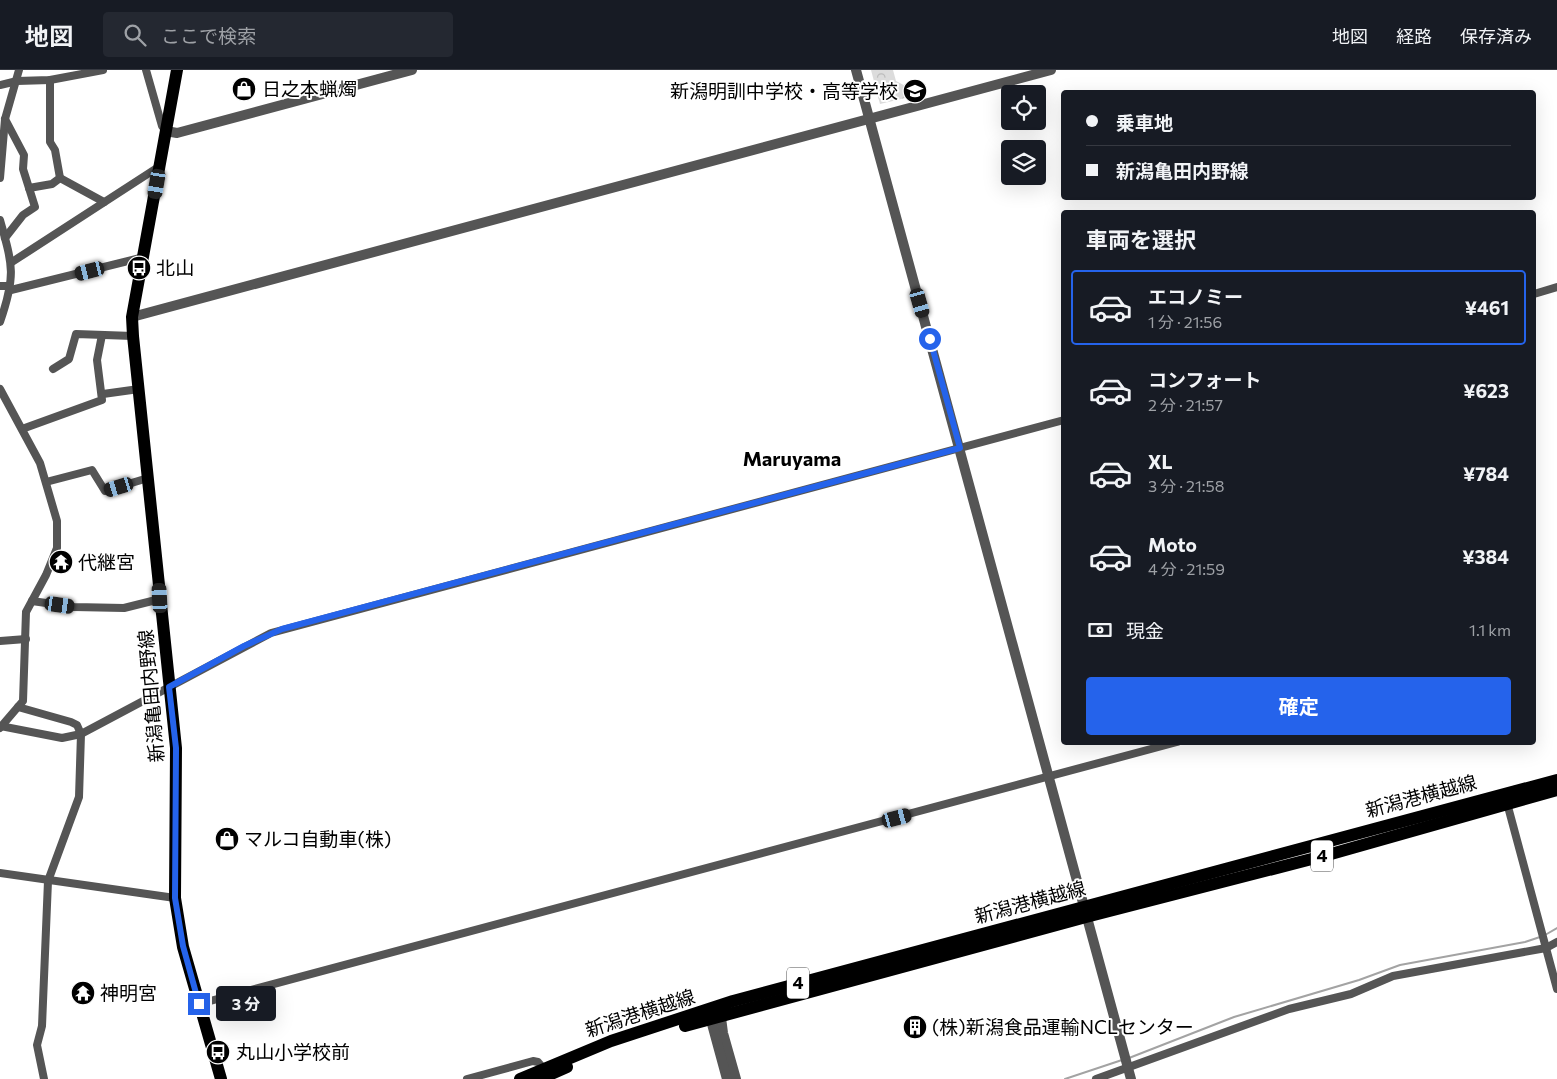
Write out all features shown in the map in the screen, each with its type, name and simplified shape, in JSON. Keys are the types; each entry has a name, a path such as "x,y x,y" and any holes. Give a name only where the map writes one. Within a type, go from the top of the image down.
{"main road":[{"name":"新潟亀田内野線","path":"178,70 132,317 176,748 175,898 183,946 222,1079"},
{"name":"新潟港横越線","path":"520,1079 541,1073 611,1041 1557,780"},
{"name":"新潟港横越線","path":"1084,912 1331,854 1557,790"}],"street":[{"path":"0,178 5,119 19,70"},
{"path":"0,86 17,80 50,80 103,70"},
{"path":"146,70 162,126 166,131 177,132 412,70"},
{"path":"856,70 960,448 1084,912 1130,1074"},
{"path":"132,317 1051,70"},
{"path":"50,80 50,142 55,150 60,178"},
{"path":"5,119 24,155 23,169 35,207 24,215 5,238"},
{"path":"12,262 160,166"},
{"path":"29,188 52,184 60,178"},
{"path":"60,178 104,202"},
{"path":"0,220 12,262 11,290 0,322"},
{"path":"11,290 144,257"},
{"path":"0,286 8,286 11,290"},
{"path":"1536,293 1557,288"},
{"path":"53,369 69,359 76,334 133,336"},
{"path":"22,429 102,400 103,394 97,360 102,335"},
{"path":"0,389 40,463 57,521 57,548 26,612 23,701 0,726"},
{"path":"103,394 139,389"},
{"path":"0,726 62,738 81,734 244,646 282,629 1061,421"},
{"path":"46,482 92,470 105,491 148,478"},
{"path":"32,601 74,607 124,608 160,598"},
{"path":"0,641 26,639"},
{"path":"18,707 71,722 77,725 81,734 78,797 48,881 42,1026 37,1045 44,1079"},
{"path":"199,1004 1166,745"},
{"path":"1506,803 1557,989"},
{"path":"0,874 175,898"},
{"path":"1096,1079 1130,1074 1289,1009 1351,994 1393,976 1546,948 1557,942"},
{"path":"715,1013 727,1079"},
{"path":"715,1013 736,1079"},
{"path":"467,1079 533,1061 538,1062 541,1073"}],"green space":[{"path":"871,70 893,70 896,81 915,91 918,95 880,104"}],"waterway":[{"path":"1545,935 1557,928"},
{"path":"1129,1058 1234,1017 1359,980 1400,965 1525,942 1540,937"},
{"path":"1065,1079 1122,1060"}],"place":[{"name":"日之本蝋燭","path":"244,89"},
{"name":"新潟明訓中学校・高等学校","path":"915,91"},
{"name":"北山","path":"139,268"},
{"name":"代継宮","path":"61,562"},
{"name":"マルコ自動車(株)","path":"227,839"},
{"name":"神明宮","path":"83,993"},
{"name":"(株)新潟食品運輸NCLセンター","path":"915,1027"},
{"name":"丸山小学校前","path":"218,1052"}],"district":[{"name":"Maruyama","path":"792,459"}],"route":[{"path":"199,1004 183,946 175,898 176,748 169,687 244,646 282,629 960,448 930,339"}]}
